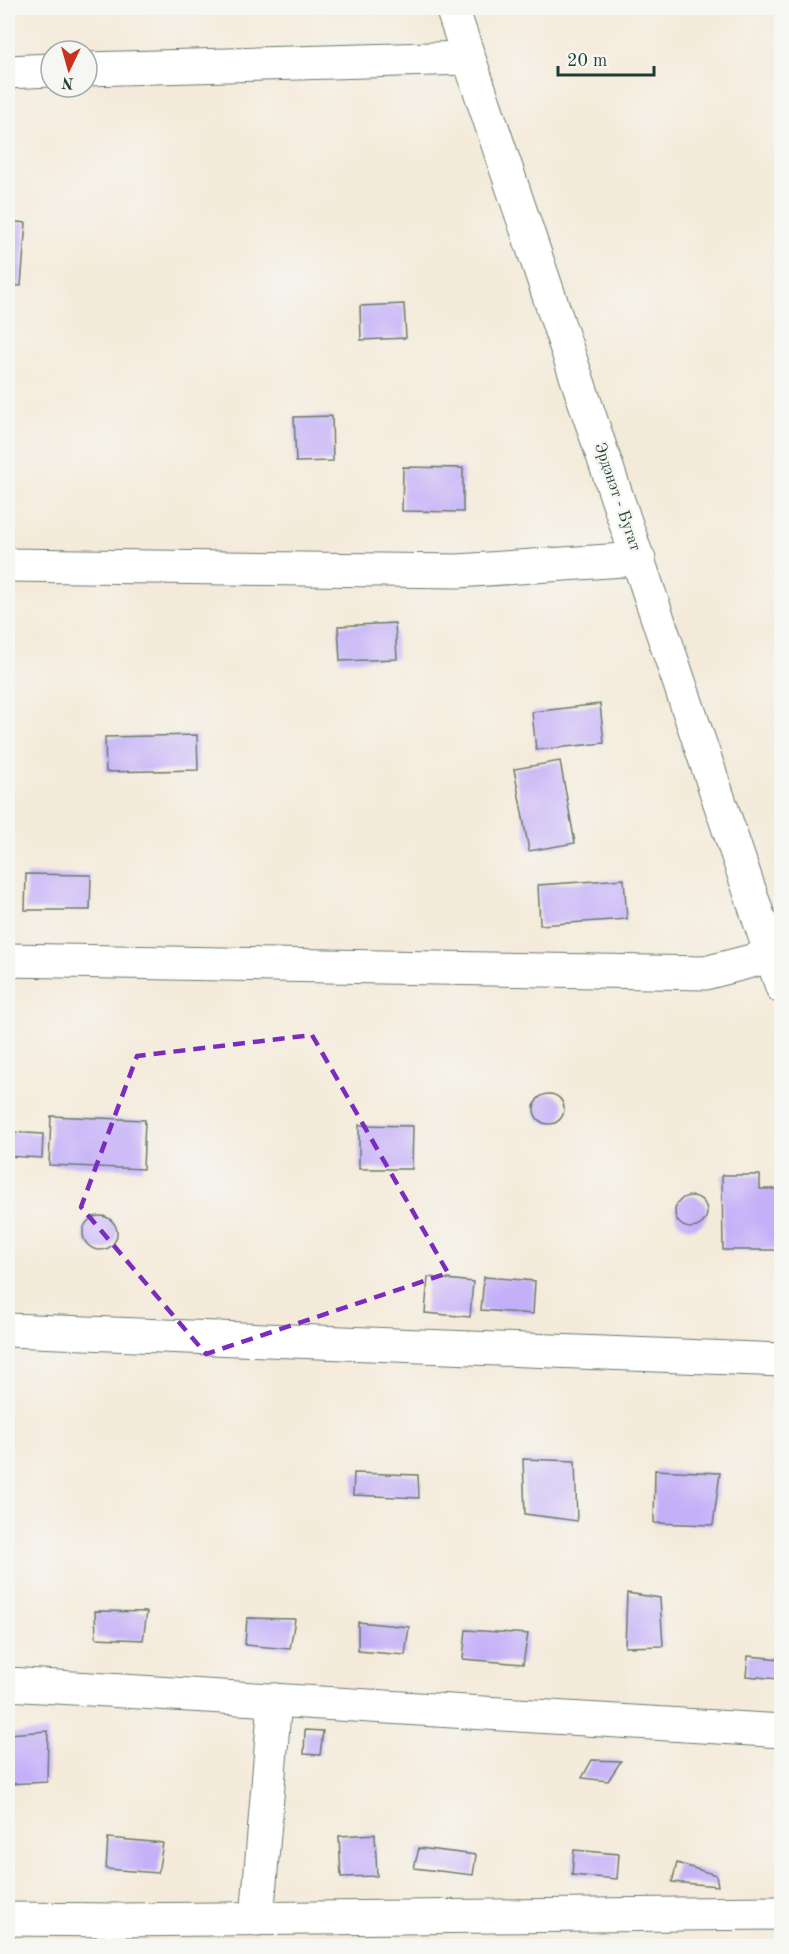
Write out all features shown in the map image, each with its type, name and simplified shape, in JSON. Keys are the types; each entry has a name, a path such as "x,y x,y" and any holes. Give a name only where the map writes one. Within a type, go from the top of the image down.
{"street":[{"name":"Эрдэнэт - Бугат","path":"452,8 782,987"},
{"path":"99,69 468,58"},
{"path":"8,72 39,71"},
{"path":"8,565 458,571 639,559"},
{"path":"8,960 705,973 771,956"},
{"path":"8,1330 782,1360"},
{"path":"8,1684 782,1731"},
{"path":"257,1919 275,1700"},
{"path":"8,1919 782,1914"}],"highlighted area":[{"path":"312,1035 448,1273 206,1354 81,1207 137,1056"}],"building":[{"path":"8,221 26,223 21,286 8,285"},
{"path":"404,304 406,338 361,340 360,306"},
{"path":"332,416 333,461 296,462 294,417"},
{"path":"403,467 463,468 463,512 402,511"},
{"path":"395,623 397,659 340,661 338,626"},
{"path":"600,704 604,743 536,750 532,712"},
{"path":"197,735 198,770 106,772 105,737"},
{"path":"560,761 575,843 529,851 514,769"},
{"path":"26,874 91,875 90,910 25,910"},
{"path":"624,879 627,919 540,925 538,885"},
{"path":"549,1094 559,1099 564,1109 559,1119 549,1124 539,1119 534,1109 539,1099"},
{"path":"51,1116 145,1120 143,1169 49,1165"},
{"path":"359,1125 413,1126 412,1169 359,1169"},
{"path":"8,1132 43,1134 42,1158 8,1156"},
{"path":"722,1175 760,1175 760,1189 782,1189 782,1250 723,1250"},
{"path":"691,1196 702,1201 707,1212 702,1223 691,1228 680,1223 675,1212 680,1201"},
{"path":"100,1216 112,1221 117,1233 112,1245 100,1250 88,1245 83,1233 88,1221"},
{"path":"428,1277 473,1282 470,1317 425,1313"},
{"path":"484,1277 535,1281 533,1314 481,1310"},
{"path":"523,1459 575,1461 577,1521 525,1514"},
{"path":"655,1470 720,1473 713,1525 654,1523"},
{"path":"354,1473 418,1475 419,1498 353,1495"},
{"path":"627,1593 660,1598 663,1646 625,1647"},
{"path":"95,1611 147,1612 143,1640 96,1638"},
{"path":"247,1618 295,1619 290,1649 245,1645"},
{"path":"358,1622 409,1627 405,1655 358,1651"},
{"path":"466,1630 528,1634 523,1664 463,1659"},
{"path":"748,1656 781,1659 778,1679 746,1676"},
{"path":"305,1730 323,1731 320,1755 304,1754"},
{"path":"48,1731 47,1782 8,1784 8,1734"},
{"path":"592,1760 621,1761 608,1781 582,1778"},
{"path":"375,1834 377,1876 341,1877 339,1836"},
{"path":"108,1838 163,1843 158,1873 106,1869"},
{"path":"419,1848 476,1855 473,1875 414,1868"},
{"path":"574,1850 619,1854 617,1879 572,1875"},
{"path":"677,1863 716,1875 718,1886 672,1882"}]}
